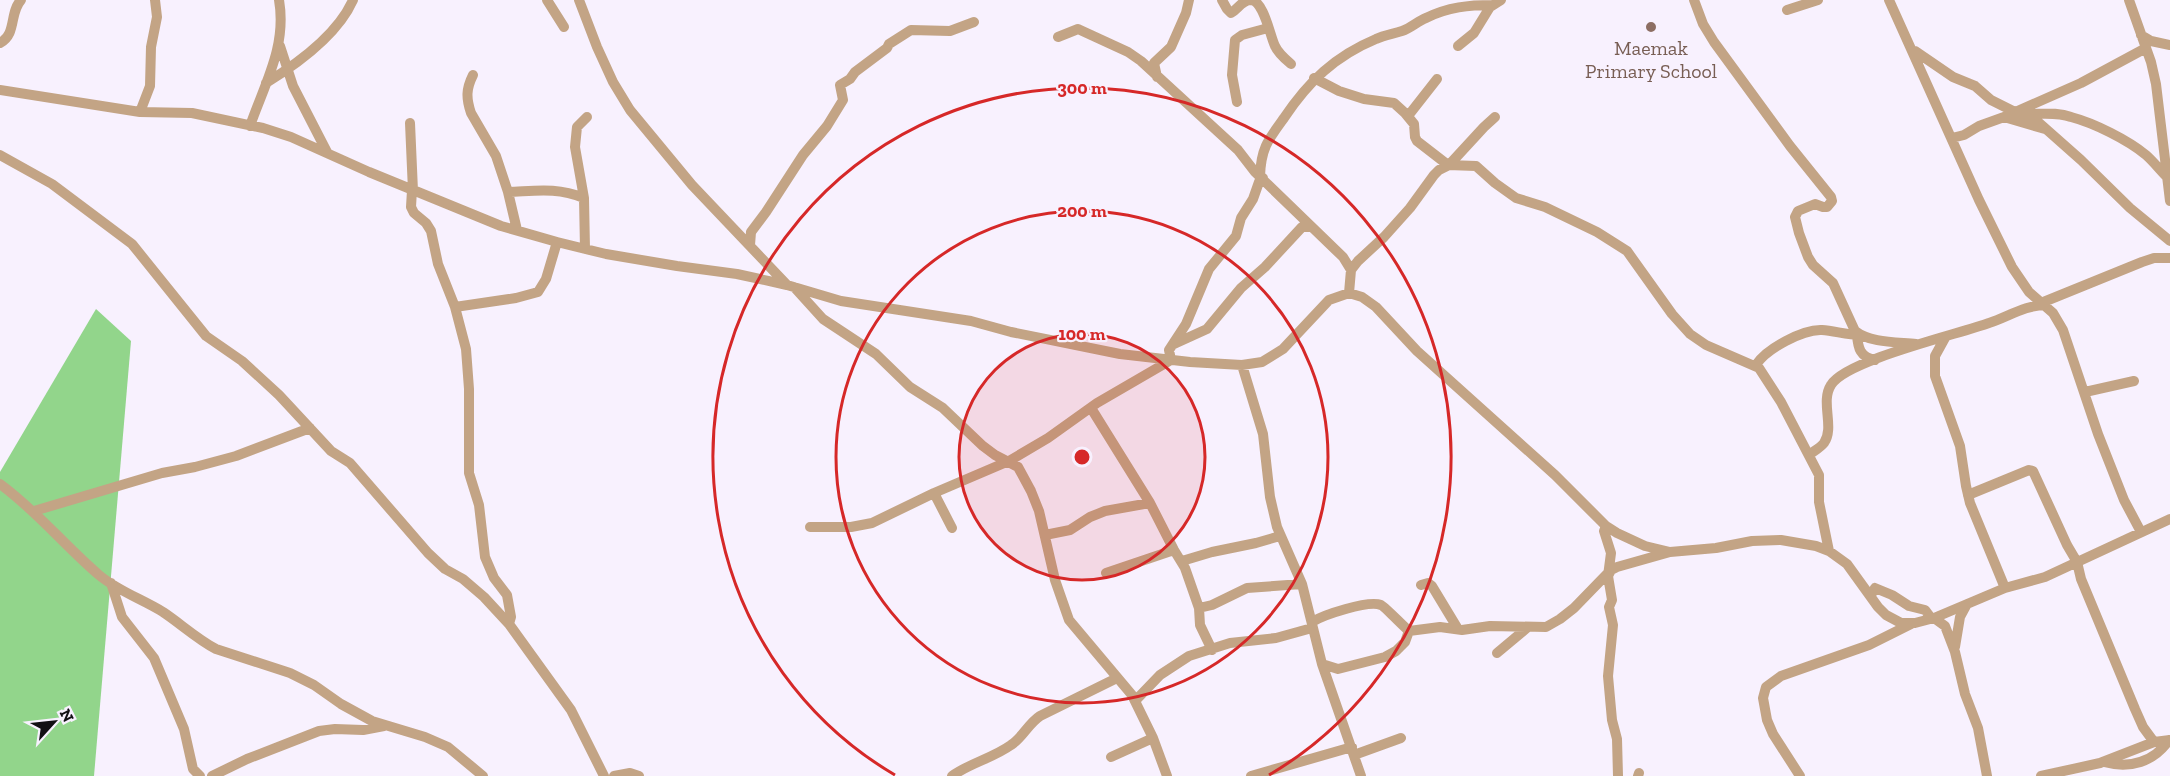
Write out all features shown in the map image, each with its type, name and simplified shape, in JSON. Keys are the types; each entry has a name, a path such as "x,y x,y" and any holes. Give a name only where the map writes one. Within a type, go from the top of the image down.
{"street":[{"path":"0,44 10,35 15,9 21,0"},
{"path":"140,112 150,86 151,47 157,17 155,0"},
{"path":"250,126 280,45 282,16 279,0"},
{"path":"266,83 287,70 331,33 346,15 353,0"},
{"path":"548,0 564,27"},
{"path":"579,0 613,82 630,110 686,178 823,319 876,354 910,387 943,408 983,446 995,455 1015,464 1025,479 1039,511 1055,580 1069,620 1135,701 1153,738 1167,776"},
{"path":"1157,77 1154,63 1171,47 1186,13 1189,0"},
{"path":"1222,0 1231,12 1241,2 1253,0 1259,2 1278,51 1291,64"},
{"path":"1694,0 1703,24 1714,42 1790,146 1832,197 1827,207 1814,204 1798,211 1795,217 1799,236 1811,262 1833,283 1848,319 1859,335 1860,350 1863,355 1875,360"},
{"path":"1787,10 1818,0"},
{"path":"1889,0 1979,200 2012,267 2027,289 2054,313 2063,330 2098,434 2124,500 2140,532"},
{"path":"1171,360 1169,350 1186,324 1203,280 1209,269 1236,236 1241,218 1253,199 1262,177 1262,155 1265,147 1314,78 1358,47 1403,31 1447,4 1461,6 1497,2"},
{"path":"1458,46 1474,33 1497,2"},
{"path":"2132,3 2151,62 2159,102 2170,201"},
{"path":"750,245 751,232 843,100 840,85 903,34 915,29 950,31 974,22"},
{"path":"1237,102 1232,75 1235,40 1242,34 1268,28"},
{"path":"1058,37 1075,29 1128,52 1141,61 1238,150 1343,257 1351,270"},
{"path":"2141,35 2151,41 2170,46"},
{"path":"280,45 287,70 327,152"},
{"path":"2151,62 2158,53 2170,46"},
{"path":"1952,138 1964,135 1979,126 2081,83 2146,48"},
{"path":"1912,49 1953,77 1975,86 1989,99 2015,112 2071,116"},
{"path":"473,75 467,91 469,106 496,156 517,230"},
{"path":"1314,78 1339,91 1364,99 1389,101 1408,116 1415,127 1417,141 1436,158 1449,165 1476,166 1516,198 1540,204 1606,237 1632,257 1669,310 1690,334 1706,345 1756,365 1781,402 1820,478 1819,502 1829,551"},
{"path":"1408,116 1437,78"},
{"path":"0,90 140,112 192,113 250,126 291,137 501,226 557,242 677,266 737,274 791,286 841,301 971,321 1011,332 1120,354 1190,363 1242,365 1262,362 1283,349 1329,300 1349,293 1362,297 1376,307 1417,351 1555,475 1606,526 1645,546 1670,552"},
{"path":"2044,99 2071,116 2128,142 2146,155 2168,178"},
{"path":"2029,114 2130,208 2170,241"},
{"path":"585,249 584,198 577,164 575,134 580,122 586,117"},
{"path":"1349,293 1351,270 1358,261 1410,208 1434,175 1449,165 1496,117"},
{"path":"2004,117 2045,129"},
{"path":"410,123 413,190 411,207 431,231 438,264 455,307 466,349 469,473 479,505 485,557 494,578 507,595 511,617 509,624"},
{"path":"0,155 52,184 132,244 206,336 242,361 331,451 350,463 445,569 463,579 484,597 509,624 571,710 604,776"},
{"path":"508,192 545,189 584,198"},
{"path":"1174,344 1207,329 1241,288 1265,267 1293,235 1302,227 1312,227"},
{"path":"455,307 516,298 538,292 546,279 557,242"},
{"path":"1809,455 1824,443 1827,435 1827,400 1832,383 1847,372 1916,344 1990,323 2029,307 2043,304 2142,262 2154,258 2170,258"},
{"path":"1756,365 1768,351 1776,346 1818,330 1916,344"},
{"path":"1946,336 1935,356 1935,376 1960,446 1968,495 2005,588"},
{"path":"810,527 851,527 872,522 975,477 996,465 1010,461 1091,408 1171,360"},
{"path":"1242,365 1263,434 1270,497 1280,536 1302,584 1322,664 1361,776"},
{"path":"2085,392 2134,381"},
{"path":"1091,408 1150,503 1182,561 1199,608 1200,626 1212,650"},
{"path":"34,512 162,473 236,456 310,428"},
{"path":"1968,495 2032,470 2077,562 2081,579 2143,727 2154,742"},
{"path":"0,484 111,583 161,611 216,649 290,673 314,685 341,705 372,721 425,737 448,747 483,776"},
{"path":"934,493 952,528"},
{"path":"1045,535 1070,530 1090,517 1105,511 1150,503"},
{"path":"1135,701 1160,675 1189,656 1230,643 1276,638 1312,625 1321,617 1372,603 1385,607 1396,621 1409,631 1440,627 1458,629 1490,626 1546,627 1560,619 1611,570 1617,567 1670,552 1716,548 1752,541 1781,540 1810,544 1829,551 1847,564 1878,607 1901,623 1915,622 1933,618 2005,588 2045,577 2140,532 2168,522"},
{"path":"1606,526 1604,531 1611,553 1608,574 1612,600 1610,614 1613,625 1608,676 1612,720 1617,739 1618,776"},
{"path":"1182,561 1280,536"},
{"path":"1107,573 1174,550"},
{"path":"111,583 122,617 154,658 184,729 193,769 200,776"},
{"path":"1421,585 1428,583 1432,586 1458,629"},
{"path":"1199,608 1212,605 1247,588 1302,584"},
{"path":"1871,596 1875,588 1880,589 1909,606 1925,610 1945,626 1954,650 1965,694 1978,728 1987,776"},
{"path":"1954,650 1960,617 1967,604"},
{"path":"1800,776 1773,734 1767,720 1763,698 1766,687 1781,676 1869,645 1915,622"},
{"path":"1497,653 1528,627"},
{"path":"1322,664 1338,669 1385,657 1405,642 1409,631"},
{"path":"952,776 1010,746 1020,739 1032,722 1040,716 1118,678"},
{"path":"212,776 247,759 319,731 363,730 387,725"},
{"path":"1111,757 1153,738"},
{"path":"1251,776 1401,738"},
{"path":"2041,776 2090,771 2104,762 2154,742 2170,740"},
{"path":"2104,762 2124,765 2147,760 2157,754 2170,740"},
{"path":"614,776 634,773 639,776"}],"green space":[{"path":"96,309 131,341 94,776 0,776 0,472"}],"place":[{"name":"Maemak Primary School","path":"1651,27"}]}
